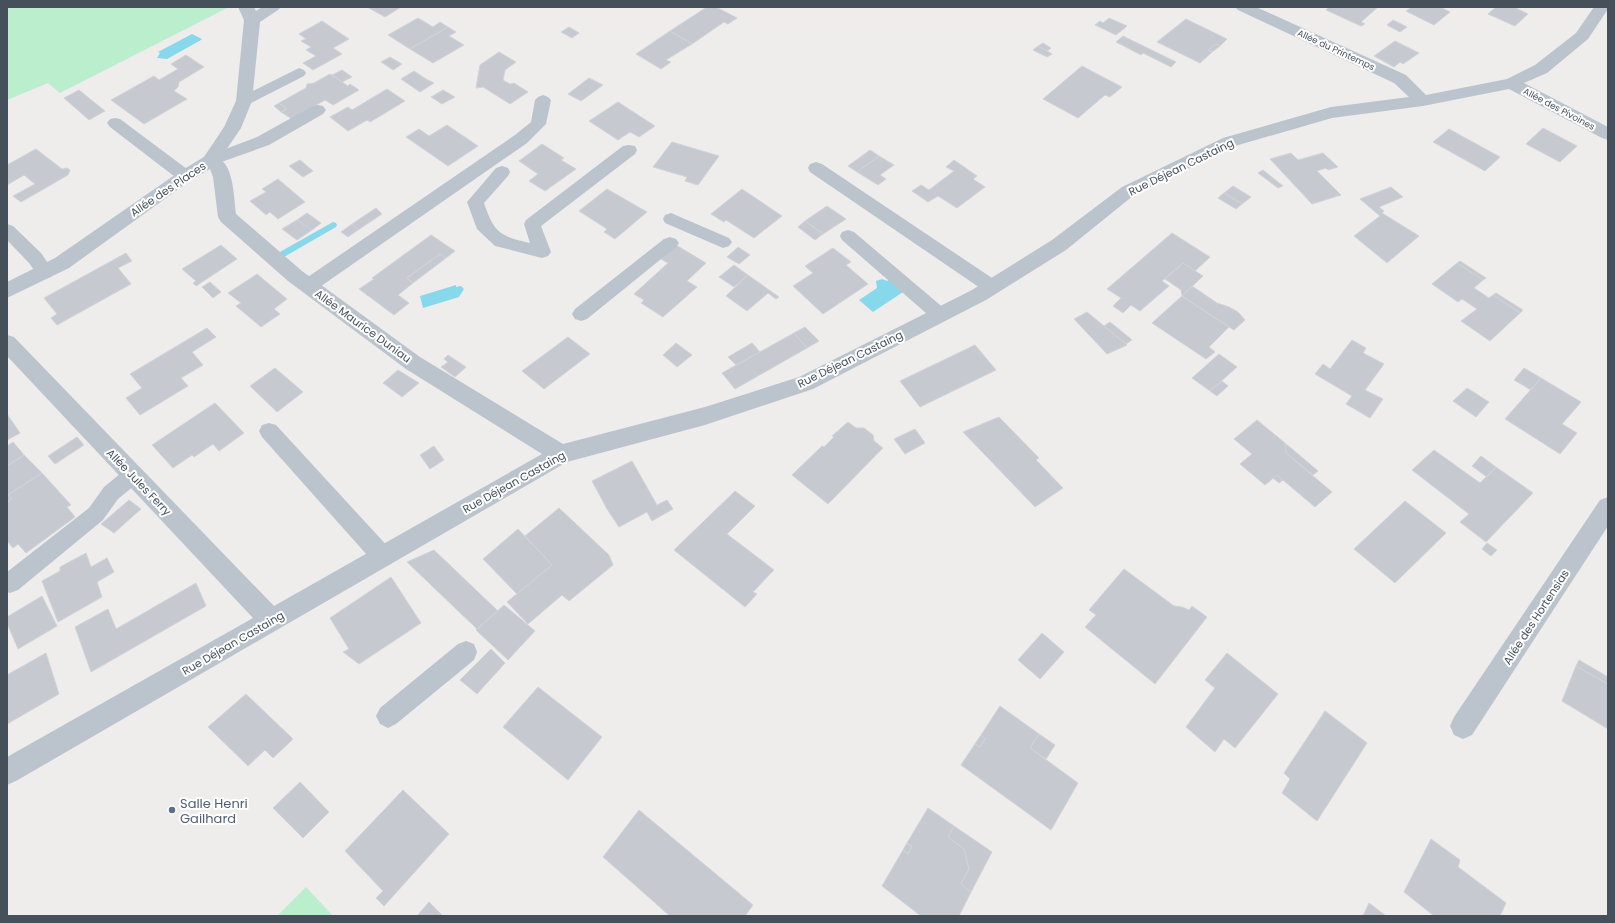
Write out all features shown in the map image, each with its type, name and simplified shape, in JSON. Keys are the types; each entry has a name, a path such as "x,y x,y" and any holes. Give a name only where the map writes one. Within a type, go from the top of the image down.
{"street":[{"path":"249,13 273,7"},
{"name":"Allée du Printemps","path":"1244,7 1400,79 1423,101"},
{"name":"Rue Déjean Castaing","path":"7,772 561,454 706,416 806,383 992,287 1059,245 1128,191 1229,142 1331,113 1423,101 1511,83 1541,69 1582,36 1602,7"},
{"name":"Allée des Places","path":"7,291 62,263 186,176 210,161 232,128 244,101 249,13"},
{"name":"Allée des Pivoines","path":"1511,83 1608,134"},
{"name":"Allée Maurice Duniau","path":"210,161 218,166 222,177 227,217 295,276 413,363 561,454"},
{"name":"Allée Jules Ferry","path":"7,343 272,620"},
{"name":"Allée des Hortensias","path":"1463,726 1608,507"}],"lane":[{"path":"244,101 299,73"},
{"path":"308,286 521,138 538,124 543,100"},
{"path":"210,161 263,141 318,110"},
{"path":"115,123 186,176"},
{"path":"502,172 475,202 483,225 501,242 542,252 532,224 629,150"},
{"path":"816,168 992,287"},
{"path":"671,219 723,242"},
{"path":"7,230 35,258 45,272"},
{"path":"848,236 940,315"},
{"path":"581,314 670,243"},
{"path":"269,431 383,557"},
{"path":"10,583 96,514 110,493 133,475"},
{"path":"388,716 466,652"}],"green space":[{"path":"7,7 229,7 60,93 48,83 7,100"},
{"path":"306,887 333,916 277,916"}],"water":[{"path":"192,34 202,39 167,59 157,58 160,53 158,52"},
{"path":"882,279 887,281 889,280 903,292 873,312 859,300 877,288 876,281"},
{"path":"456,285 456,287 461,286 464,289 459,297 423,308 420,296"}],"building":[{"path":"367,7 401,7 385,17"},
{"path":"707,7 716,7 737,18 728,24 724,22 692,44 670,31"},
{"path":"1329,7 1378,7 1361,22 1365,24 1361,26 1326,10"},
{"path":"1412,7 1440,7 1450,12 1434,25 1406,11"},
{"path":"1496,7 1514,7 1528,14 1515,26 1488,14"},
{"path":"418,18 433,27 440,22 448,27 410,49 388,35"},
{"path":"1109,18 1127,26 1116,35 1095,25 1100,21 1103,23"},
{"path":"1186,19 1227,39 1220,46 1216,44 1208,50 1212,52 1200,63 1157,42"},
{"path":"1393,20 1407,27 1400,32 1387,25"},
{"path":"322,21 349,39 333,48 342,54 313,70 303,63 316,56 306,50 311,47 301,41 306,39 299,34"},
{"path":"448,27 456,32 449,36 464,45 433,63 410,49"},
{"path":"569,27 579,33 572,38 561,32"},
{"path":"670,31 692,44 666,60 671,62 661,69 636,54"},
{"path":"1123,36 1176,62 1171,67 1143,53 1141,55 1116,42"},
{"path":"1395,41 1419,53 1403,64 1400,62 1394,67 1374,56"},
{"path":"1043,43 1051,48 1047,51 1038,46"},
{"path":"1216,44 1220,46 1212,52 1208,50"},
{"path":"1038,46 1052,54 1047,57 1033,50"},
{"path":"499,52 516,62 505,70 503,80 510,84 514,83 528,92 510,104 483,87 476,88 480,65"},
{"path":"186,55 204,67 179,82 178,87 174,91 187,99 144,124 111,100 154,76 159,80 178,69 171,64"},
{"path":"390,57 402,64 393,70 381,62"},
{"path":"1082,66 1122,87 1110,97 1105,95 1078,118 1043,99"},
{"path":"342,70 352,77 342,82 332,75"},
{"path":"414,71 434,83 420,92 401,79"},
{"path":"330,74 348,86 350,84 359,90 333,105 325,100 292,119 281,112 287,109 279,103 306,88 307,84 314,83"},
{"path":"589,78 603,85 581,101 568,94"},
{"path":"387,89 405,101 370,122 367,120 348,131 330,117 348,107 352,110"},
{"path":"79,90 105,111 89,120 64,98"},
{"path":"443,90 455,97 442,104 431,97"},
{"path":"618,102 655,126 639,137 630,132 618,140 589,121"},
{"path":"279,103 287,109 281,112 274,106"},
{"path":"447,125 478,146 448,166 406,137 419,129 429,136"},
{"path":"1543,128 1577,146 1560,162 1526,144"},
{"path":"1449,129 1500,157 1485,171 1433,142"},
{"path":"672,142 719,156 698,185 685,181 687,177 653,167"},
{"path":"542,144 564,158 561,160 576,169 545,191 529,181 538,174 519,161"},
{"path":"36,149 62,169 67,168 70,170 68,175 21,202 13,196 35,184 24,175 7,185 7,165"},
{"path":"870,150 879,156 857,172 848,166"},
{"path":"1291,153 1298,160 1323,153 1338,167 1328,170 1326,168 1317,171 1341,195 1312,204 1270,159"},
{"path":"879,156 894,165 880,175 886,179 878,185 857,172"},
{"path":"300,160 313,171 303,177 289,166"},
{"path":"954,160 977,176 973,179 985,187 957,208 938,196 928,202 912,191 921,185 929,190 954,171 946,167"},
{"path":"1263,170 1283,186 1278,188 1258,173"},
{"path":"278,179 305,202 278,219 270,212 266,215 250,201 266,192 262,189"},
{"path":"1233,186 1251,197 1242,204 1224,193"},
{"path":"1391,187 1403,197 1379,207 1384,211 1382,213 1419,236 1387,263 1354,236 1380,216 1360,199"},
{"path":"607,189 647,212 615,239 604,232 607,229 579,211"},
{"path":"742,189 782,216 754,238 726,220 724,222 711,214"},
{"path":"1224,193 1242,204 1236,209 1218,198"},
{"path":"827,206 846,219 823,234 805,221"},
{"path":"376,208 382,214 358,230 352,224"},
{"path":"307,213 321,223 312,230 297,220"},
{"path":"297,220 312,230 297,240 282,229"},
{"path":"805,221 823,234 815,240 798,227"},
{"path":"352,224 358,230 348,237 341,232"},
{"path":"1172,233 1210,257 1195,271 1183,263 1162,281 1169,286 1140,311 1131,305 1123,313 1113,306 1121,298 1107,289"},
{"path":"431,235 455,251 446,258 440,254 407,278 413,283 398,295 409,303 394,315 359,289 374,279 372,278"},
{"path":"221,245 237,259 196,286 193,283 196,281 182,269"},
{"path":"676,245 706,263 687,281 697,287 663,317 641,303 644,300 634,294 668,263 661,259"},
{"path":"738,247 750,255 739,264 727,257"},
{"path":"833,248 851,262 846,265 868,284 823,314 793,286 813,273 805,266"},
{"path":"126,253 132,261 118,268 131,284 57,325 51,318 57,314 44,298"},
{"path":"440,254 446,258 413,283 407,278"},
{"path":"1460,261 1486,278 1483,280 1457,263"},
{"path":"1183,263 1203,276 1182,296 1181,290 1165,279"},
{"path":"1457,263 1483,280 1474,288 1489,298 1493,295 1520,313 1490,341 1461,321 1477,309 1462,299 1458,302 1432,284"},
{"path":"734,265 748,275 734,287 719,277"},
{"path":"257,274 287,299 274,309 280,314 261,327 236,306 241,303 228,293"},
{"path":"748,275 779,297 776,299 768,293 747,311 726,296"},
{"path":"210,282 221,292 213,298 202,287"},
{"path":"1192,286 1217,303 1238,312 1245,320 1234,330 1229,327 1182,296"},
{"path":"1496,293 1523,310 1520,313 1493,295"},
{"path":"1182,296 1229,327 1209,347 1215,352 1206,359 1152,323"},
{"path":"1087,312 1127,345 1107,354 1074,319"},
{"path":"1110,322 1132,340 1126,344 1104,326"},
{"path":"805,327 819,341 807,348 794,333"},
{"path":"207,328 216,337 192,352 203,365 181,378 188,386 140,415 126,398 142,388 130,374"},
{"path":"794,333 807,348 735,389 722,373"},
{"path":"568,337 590,354 544,389 522,371"},
{"path":"1352,340 1366,348 1363,353 1384,364 1365,390 1383,399 1370,418 1346,404 1352,396 1315,374 1323,364 1330,369"},
{"path":"676,343 692,355 677,367 663,355"},
{"path":"752,343 760,352 736,365 728,357"},
{"path":"975,345 996,370 920,407 900,381"},
{"path":"1219,354 1237,367 1210,391 1192,378"},
{"path":"448,355 466,367 455,377 441,367 448,362 444,359"},
{"path":"275,368 303,392 277,412 250,386"},
{"path":"1524,368 1541,378 1531,390 1514,380"},
{"path":"398,370 419,383 402,397 383,383"},
{"path":"1541,378 1581,402 1562,424 1577,433 1560,454 1505,419"},
{"path":"1222,381 1228,386 1217,396 1210,391"},
{"path":"1467,388 1489,402 1476,417 1453,401"},
{"path":"215,403 244,433 219,451 213,444 194,457 192,455 173,468 152,445"},
{"path":"7,414 20,433 7,440"},
{"path":"999,417 1039,458 1036,460 1063,488 1035,507 963,432"},
{"path":"1257,420 1285,443 1286,453 1332,492 1315,507 1277,475 1265,485 1240,464 1252,454 1234,439"},
{"path":"848,422 856,428 864,428 873,435 874,441 883,448 828,504 792,475 822,446 824,447 834,437 832,436"},
{"path":"915,429 925,443 905,454 894,439"},
{"path":"77,437 84,445 55,464 48,456"},
{"path":"13,442 24,455 7,466 7,446"},
{"path":"1285,443 1318,471 1313,475 1286,453"},
{"path":"434,446 444,460 430,469 420,455"},
{"path":"1434,450 1480,483 1496,467 1533,493 1486,542 1460,522 1469,514 1412,470"},
{"path":"24,455 42,473 8,495 12,499 7,502 7,466"},
{"path":"1481,456 1496,467 1487,477 1472,466"},
{"path":"632,461 657,505 667,500 673,509 652,521 647,512 619,527 607,509 592,481"},
{"path":"42,473 71,505 67,507 75,517 26,553 18,544 13,548 7,541 7,502 12,499 8,495"},
{"path":"1277,475 1283,480 1279,483 1273,478"},
{"path":"735,491 755,506 727,534 774,570 753,592 757,594 745,607 674,550"},
{"path":"129,500 141,509 114,533 101,524"},
{"path":"1405,501 1446,533 1395,583 1354,549"},
{"path":"559,508 609,555 613,565 569,601 562,595 528,624 507,602 552,565 525,536"},
{"path":"518,529 552,565 517,594 483,559"},
{"path":"1487,543 1497,550 1491,556 1482,549"},
{"path":"434,550 498,611 477,629 407,562"},
{"path":"86,553 91,567 107,558 114,572 97,582 102,597 58,622 42,581 60,571 60,567"},
{"path":"1124,569 1174,606 1189,610 1192,606 1207,617 1155,684 1085,627 1096,615 1089,610"},
{"path":"391,577 421,623 359,664 343,652 349,649 330,618"},
{"path":"196,583 206,606 91,672 75,627 108,609 116,629"},
{"path":"42,596 57,626 18,649 7,623 7,617"},
{"path":"504,605 535,631 508,660 476,630"},
{"path":"1042,633 1064,652 1040,679 1018,660"},
{"path":"491,649 505,663 477,694 460,680"},
{"path":"46,653 59,694 7,724 7,675"},
{"path":"1227,653 1278,694 1235,748 1224,739 1215,752 1186,727 1215,688 1205,680"},
{"path":"1579,660 1608,677 1608,684 1576,666"},
{"path":"1576,666 1608,684 1608,729 1562,701"},
{"path":"538,687 602,737 568,780 503,727"},
{"path":"246,694 293,739 273,758 265,750 248,766 208,727"},
{"path":"1000,706 1039,734 1030,748 1078,783 1051,830 961,765 975,744 980,747 985,739 981,735"},
{"path":"1325,711 1367,743 1317,821 1282,793 1290,779 1284,773"},
{"path":"1039,734 1055,745 1046,759 1030,748"},
{"path":"981,735 985,739 980,747 975,744"},
{"path":"300,782 329,812 303,838 273,808"},
{"path":"403,790 449,834 384,906 376,898 383,891 345,851"},
{"path":"928,808 954,826 948,837 964,849 969,869 961,884 971,892 959,916 921,916 882,886 903,850 908,854 912,846 907,843"},
{"path":"639,810 753,905 745,916 670,916 603,857"},
{"path":"954,826 992,852 971,892 961,884 969,869 964,849 948,837"},
{"path":"1431,839 1460,860 1458,867 1506,903 1500,916 1434,916 1404,892"},
{"path":"907,843 912,846 908,854 903,850"},
{"path":"429,902 443,916 417,916"},
{"path":"1369,903 1386,916 1363,916"}],"waterway":[{"path":"274,259 333,225"}],"place":[{"name":"Salle Henri Gailhard","path":"172,810"}]}
